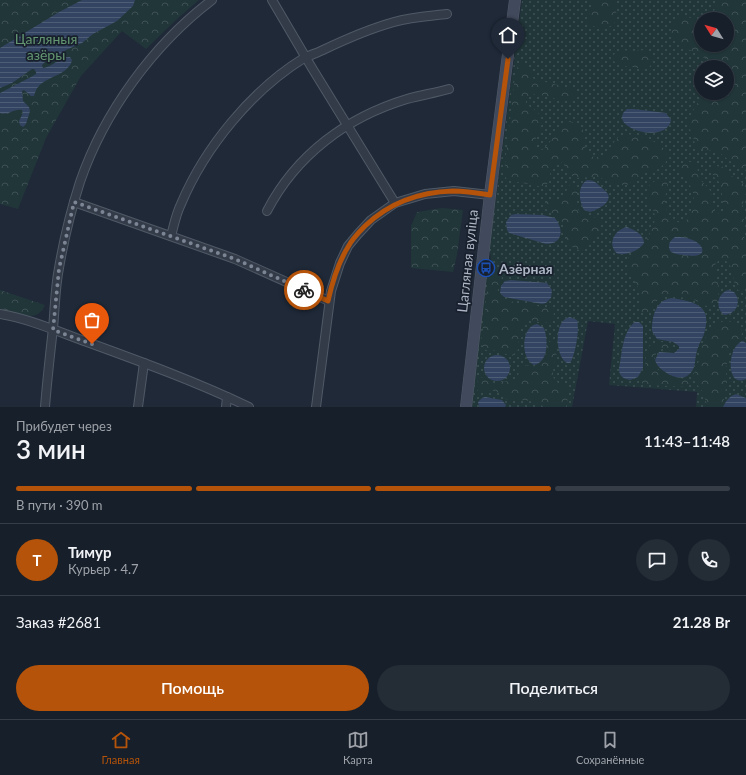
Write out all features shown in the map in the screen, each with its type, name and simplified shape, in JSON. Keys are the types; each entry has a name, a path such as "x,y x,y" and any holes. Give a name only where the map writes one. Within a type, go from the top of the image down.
{"street":[{"path":"45,407 59,269 80,181 94,149 118,104 156,53 181,26 212,0"},
{"path":"272,0 305,58 396,203"},
{"name":"Цагляная вуліца","path":"466,407 490,195 515,0"},
{"path":"171,236 180,204 210,151 235,118 273,81 305,58 351,37 395,21 448,14"},
{"path":"267,211 277,192 292,172 310,153 348,125 382,108 407,99 449,89"},
{"path":"316,407 328,301 340,263 348,246 371,220 396,203 425,194 454,191 490,195"},
{"path":"74,202 235,259 328,301"},
{"path":"0,314 27,320 144,363 249,407"},
{"path":"138,407 144,363"},
{"path":"226,407 227,397"}],"green space":[{"name":"Цагляныя азёры","path":"0,0 199,0 146,49 122,31 81,76 46,138 18,209 0,204"},
{"path":"522,0 746,0 746,407 696,407 697,392 609,385 615,324 588,321 572,407 471,407 485,279 491,265 489,250"},
{"path":"592,0 617,0 616,18 613,25 609,27 596,27 588,22"},
{"path":"721,0 746,0 746,170 740,169 720,153 699,149 695,144 688,126 688,122 699,100 734,100 734,60 709,60 690,50 681,44 671,31 672,24 678,17 694,19 694,52 734,52 734,12 713,12"},
{"path":"621,50 644,50 651,57 651,65 643,68 622,66 617,64 613,60 613,56 616,52"},
{"path":"521,64 528,65 534,79 573,89 577,95 576,98 570,100 540,95 528,96 525,99 527,105 537,112 541,118 542,124 536,140 536,145 540,150 545,148 561,126 570,122 577,123 582,127 585,146 587,152 591,156 598,157 605,155 618,137 623,135 632,135 655,142 667,153 666,162 659,169 647,172 627,185 614,185 599,177 575,178 559,161 552,167 549,181 543,187 507,180 504,173 515,75 517,68"},
{"path":"686,162 694,162 697,165 699,179 712,194 715,212 720,214 723,214 726,210 722,200 722,185 713,176 712,170 716,166 723,167 733,177 744,184 746,193 742,206 744,215 743,234 746,241 746,287 742,291 737,289 732,270 728,262 719,260 715,265 715,269 719,290 717,301 713,305 706,306 694,300 666,296 658,299 648,312 642,312 639,307 640,291 629,272 627,259 643,247 654,224 654,213 648,201 646,193 647,189 656,180 666,181 668,186 665,198 667,211 675,221 683,223 689,217 694,203 692,189 681,173 682,166"},
{"path":"571,184 576,185 578,191 577,204 579,211 597,219 600,227 595,237 579,250 570,245 561,221 547,210 546,207 548,201 553,200 558,202 563,199 568,187"},
{"path":"442,208 463,210 457,255 453,272 411,268 411,226 417,212"},
{"path":"498,273 502,277 498,290 501,296 513,302 549,308 552,309 554,313 550,321 541,323 530,320 523,326 520,333 518,350 512,356 500,351 486,350 481,343 488,282 492,275"},
{"path":"0,290 45,305 41,311 31,316 0,309"},
{"path":"726,321 738,324 741,328 742,334 729,354 726,389 721,407 708,407 702,391 693,379 693,375 698,366 699,355 708,331 716,323"},
{"path":"552,340 556,343 557,347 553,377 558,383 569,386 570,389 566,407 544,407 538,403 525,400 512,401 506,399 496,391 492,390 479,392 476,389 477,382 482,377 494,383 509,381 516,379 520,370 524,366 540,366 545,360 548,343"},
{"path":"661,342 671,344 673,348 671,351 662,349 657,352 654,359 655,365 663,373 688,380 690,384 688,387 649,385 641,383 640,381 644,371 646,352 650,345"}],"water":[{"path":"82,0 135,0 133,6 117,21 93,34 82,43 66,50 42,65 43,68 50,66 66,57 70,57 72,60 67,69 42,83 36,90 34,96 31,96 24,90 22,91 23,101 29,107 30,111 26,124 23,127 20,125 19,121 23,113 22,110 16,110 6,114 0,113 0,93 31,77 36,74 36,72 32,69 12,83 0,88 0,48 59,12"},
{"path":"627,109 666,113 671,120 667,128 659,132 649,133 639,131 630,127 624,122 622,116"},
{"path":"587,180 596,183 608,194 609,197 603,206 590,212 584,210 580,198 580,190"},
{"path":"511,215 543,215 555,218 561,231 559,239 552,243 546,244 509,233 506,222"},
{"path":"627,227 640,235 644,240 644,243 632,252 618,254 613,247 613,239 618,231"},
{"path":"675,237 693,240 702,248 702,252 699,255 693,256 679,255 671,252 669,244"},
{"path":"511,280 547,283 552,290 551,298 546,303 542,304 504,297 500,293 501,286 505,281"},
{"path":"728,290 734,292 738,299 738,303 735,310 724,315 719,309 718,301 721,295"},
{"path":"672,298 695,304 704,311 706,317 704,334 698,349 694,368 690,374 683,377 668,374 660,368 655,360 659,352 674,353 679,349 679,346 673,342 657,339 652,331 654,315 658,306 666,299"},
{"path":"570,317 577,320 578,330 574,355 570,363 567,363 560,354 558,347 558,331 564,320"},
{"path":"635,322 639,322 643,326 643,368 638,377 630,380 622,376 619,368 627,331"},
{"path":"537,324 544,328 547,344 545,355 542,360 534,365 529,362 526,356 524,343 528,330"},
{"path":"743,341 746,343 746,379 739,380 734,378 731,357 738,344"},
{"path":"497,355 506,359 510,368 506,377 497,381 488,377 484,368 488,359"},
{"path":"736,394 746,398 746,407 723,407 731,396"},
{"path":"485,397 502,400 506,405 505,407 479,407 478,402"}],"way so far":[{"path":"92,344 53,330 59,269 74,202 235,259 304,290"}],"place":[{"name":"Азёрная","path":"486,268"}],"route":[{"path":"304,290 328,301 340,263 348,246 371,220 396,203 425,194 454,191 490,195 508,59"}]}
